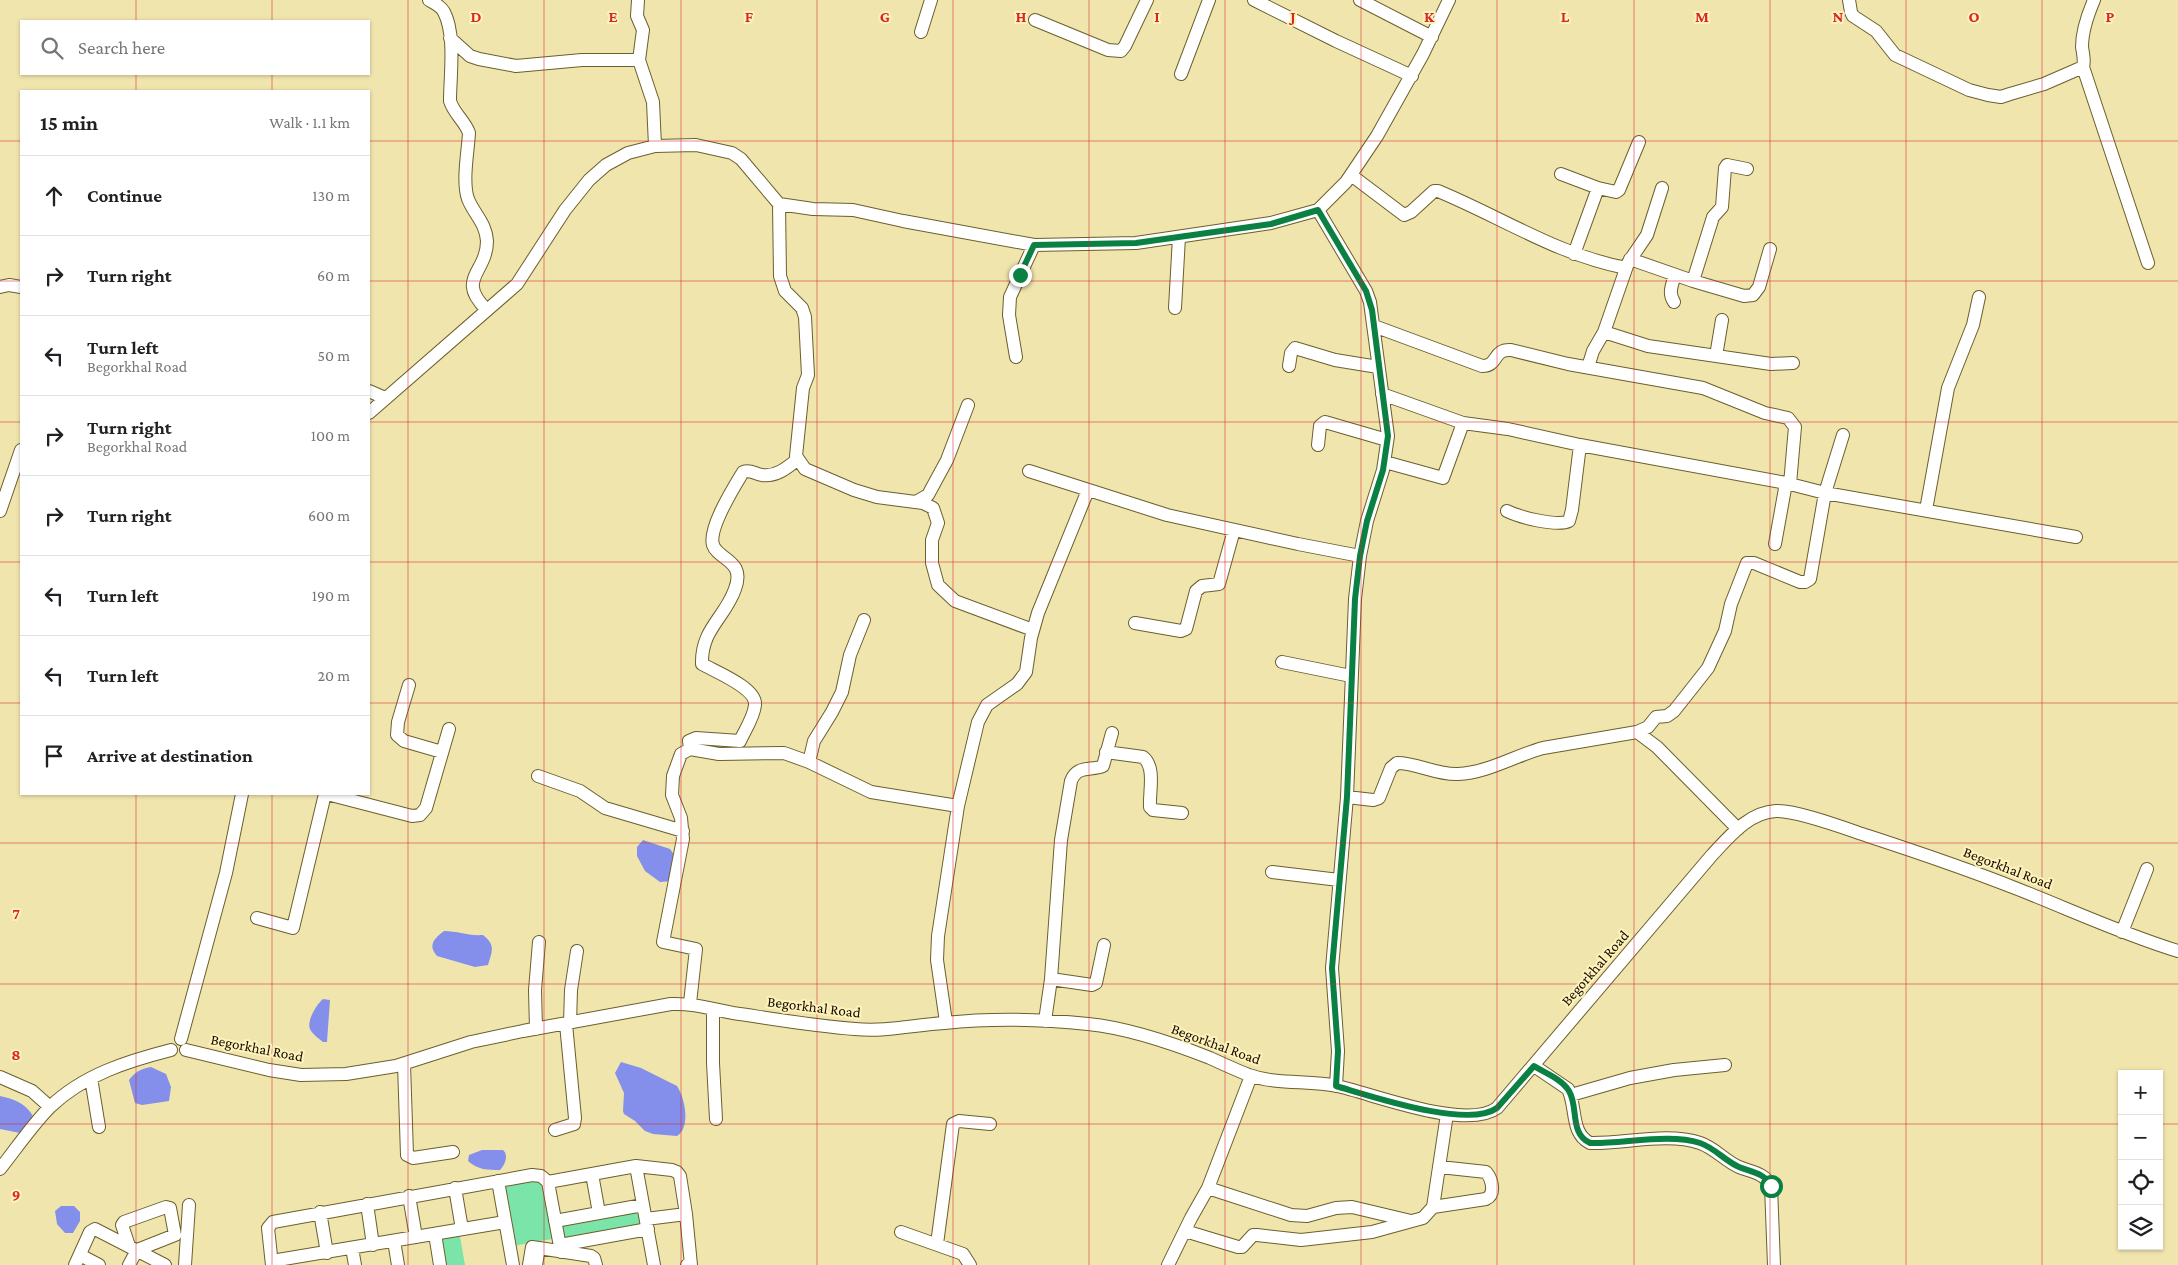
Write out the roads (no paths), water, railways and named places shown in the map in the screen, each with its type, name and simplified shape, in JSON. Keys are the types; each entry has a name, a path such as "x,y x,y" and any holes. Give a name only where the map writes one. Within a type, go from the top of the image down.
{"street":[{"path":"429,0 444,12 450,38 450,102 452,109 467,126 469,133 466,189 468,199 486,231 487,244 472,287 476,300 486,310"},
{"path":"638,0 637,16 643,30 639,60 653,102 655,146"},
{"path":"921,32 931,0"},
{"path":"1035,20 1108,50 1120,51 1125,46 1147,0"},
{"path":"1181,74 1209,0"},
{"path":"1254,0 1412,76"},
{"path":"1360,0 1432,37"},
{"path":"779,204 813,209 843,208 1034,245 1136,243 1271,224 1318,210 1351,175 1377,136 1412,76 1449,0"},
{"path":"1849,0 1853,16 1876,30 1896,55 1969,90 2001,97 2044,84 2083,67"},
{"path":"2094,0 2086,23 2082,47 2083,67 2148,263"},
{"path":"450,38 470,56 479,60 516,66 582,60 639,60"},
{"path":"1561,174 1598,188 1616,192 1619,190 1639,142"},
{"path":"370,412 517,284 565,210 590,180 606,165 628,153 655,146 696,145 732,153 741,159 779,204 779,269 782,284 790,298 802,308 805,317 808,375 803,388 796,443 798,459 805,469 854,490 877,497 922,502 933,508 938,523 932,540 932,563 938,584 955,601 1033,630"},
{"path":"1693,281 1713,217 1722,207 1725,168 1727,164 1730,164 1747,169"},
{"path":"1351,175 1400,214 1408,214 1431,193 1438,191 1574,254 1605,264 1628,263 1744,296 1753,295 1759,288 1770,249"},
{"path":"1574,254 1598,188"},
{"path":"1588,367 1593,351 1604,332 1628,263 1647,235 1662,188"},
{"path":"1318,210 1366,291 1372,310 1387,440 1385,462 1367,521 1360,556 1355,599 1347,797 1332,968 1338,1051 1336,1086"},
{"path":"1175,308 1179,237"},
{"path":"1016,357 1009,315 1010,297 1034,245"},
{"path":"1674,302 1670,290 1675,275"},
{"path":"0,287 9,285 20,287"},
{"path":"1926,510 1948,388 1974,325 1979,297"},
{"path":"1716,356 1722,320"},
{"path":"1374,326 1482,366 1489,366 1493,363 1499,352 1503,349 1703,388 1765,413 1788,418 1795,427 1788,484 1775,544"},
{"path":"1604,332 1648,346 1771,364 1794,363"},
{"path":"1289,366 1291,353 1295,348 1335,360 1378,367"},
{"path":"370,391 385,398"},
{"path":"1382,394 1463,423 1508,429 1825,493 2076,537"},
{"path":"916,502 928,495 942,469 968,405"},
{"path":"1318,444 1320,426 1325,422 1387,440"},
{"path":"1385,462 1443,478 1463,423"},
{"path":"1347,797 1373,800 1379,798 1391,768 1397,763 1419,766 1439,773 1459,774 1493,766 1543,748 1637,732 1648,727 1656,717 1671,714 1708,668 1725,631 1731,604 1747,563 1754,563 1800,582 1810,579 1825,493 1843,435"},
{"path":"1507,511 1514,515 1557,523 1569,521 1580,445"},
{"path":"0,511 20,453"},
{"path":"690,749 689,741 696,738 740,741 755,705 753,695 741,685 702,664 704,640 736,588 736,574 732,561 716,549 713,544 714,532 728,498 743,472 749,470 762,475 779,472 798,459"},
{"path":"1029,471 1168,515 1360,556"},
{"path":"946,1022 937,960 938,936 958,806 978,722 987,706 1023,678 1026,672 1033,630 1041,604 1088,490"},
{"path":"1135,622 1181,631 1186,629 1196,591 1202,586 1219,584 1234,530"},
{"path":"809,762 814,741 842,692 850,655 864,620"},
{"path":"1282,662 1352,676"},
{"path":"409,685 398,722 397,735 404,741 442,752"},
{"path":"330,795 412,816 420,815 426,808 449,730"},
{"path":"1637,732 1657,747 1738,829"},
{"path":"1045,1021 1051,979 1062,840 1071,781 1074,774 1079,770 1103,766 1112,734"},
{"path":"690,1003 696,949 663,942 683,831 681,818 672,795 672,787 681,754 690,749 718,754 784,753 809,762 871,792 958,806"},
{"path":"1106,752 1143,756 1148,760 1150,768 1150,808 1153,810 1182,813"},
{"path":"538,776 580,791 605,808 683,831"},
{"path":"184,1045 226,873 242,795"},
{"path":"257,918 293,928 326,795"},
{"name":"Begorkhal Road","path":"91,1078 142,1058 171,1050 178,1056 183,1054 184,1045 269,1070 301,1075 346,1074 404,1064 471,1042 643,1008 690,1003 713,1010 855,1029 877,1030 946,1022 1045,1021 1091,1024 1135,1033 1184,1048 1251,1076 1336,1086 1397,1103 1447,1114 1482,1115 1490,1113 1497,1108 1712,855 1738,829 1756,816 1765,812 1778,811 1796,814 1924,855 2012,887 2122,932 2178,951"},
{"path":"2122,932 2147,869"},
{"path":"1272,872 1339,880"},
{"path":"536,1029 535,990 538,942"},
{"path":"1051,979 1092,985 1096,983 1104,945"},
{"path":"555,1130 570,1127 574,1124 575,1118 568,1023 577,951"},
{"path":"713,1010 716,1119"},
{"path":"404,1064 407,1155 413,1158 453,1152"},
{"path":"1571,1095 1630,1078 1674,1070 1725,1065"},
{"path":"1534,1066 1563,1084 1571,1095 1578,1131 1584,1140 1590,1143 1640,1139 1701,1143 1734,1164 1764,1177 1771,1186 1774,1265"},
{"path":"1168,1265 1208,1188 1251,1076"},
{"path":"0,1077 32,1091 50,1107"},
{"path":"0,1169 50,1107 70,1090 91,1078 99,1127"},
{"path":"1185,1231 1242,1247 1252,1235 1302,1240 1377,1231 1423,1218 1433,1207 1447,1114"},
{"path":"937,1244 953,1124 959,1121 990,1124"},
{"path":"636,1166 654,1265"},
{"path":"548,1182 636,1166 677,1172 686,1214 690,1265"},
{"path":"1433,1207 1486,1199 1490,1197 1492,1192 1490,1176 1486,1172 1440,1167"},
{"path":"592,1174 599,1213"},
{"path":"505,1222 352,1248 327,1253 312,1260 272,1263 269,1224 273,1222 532,1175 541,1176 548,1182 560,1248"},
{"path":"498,1181 513,1265"},
{"path":"455,1188 462,1229"},
{"path":"1208,1188 1291,1215 1306,1216 1336,1208 1352,1207 1411,1221"},
{"path":"409,1196 416,1237"},
{"path":"367,1204 373,1245"},
{"path":"185,1265 189,1205"},
{"path":"555,1221 643,1205"},
{"path":"320,1212 327,1253"},
{"path":"560,1248 686,1214"},
{"path":"99,1265 77,1260 90,1232 95,1229 165,1265"},
{"path":"901,1232 963,1254 970,1265"},
{"path":"435,1234 440,1265"},
{"path":"394,1241 398,1265"},
{"path":"129,1265 133,1248"},
{"path":"352,1248 355,1265"},
{"path":"529,1265 535,1248"},
{"path":"535,1248 536,1265"},
{"path":"510,1251 560,1248 591,1256 594,1258 596,1265"}],"water":[{"path":"643,840 670,849 675,856 673,881 660,882 645,871 637,856 637,847"},
{"path":"444,931 483,935 490,942 492,948 488,965 475,967 437,956 432,945 435,939"},
{"path":"323,999 330,1000 327,1042 323,1042 312,1032 309,1023 317,1005"},
{"path":"621,1062 641,1068 677,1086 684,1105 685,1119 684,1126 677,1136 653,1134 645,1131 624,1114 624,1093 615,1073"},
{"path":"151,1067 166,1074 171,1087 169,1101 142,1105 135,1103 129,1080 138,1071"},
{"path":"0,1096 19,1102 33,1116 20,1133 0,1129"},
{"path":"482,1150 503,1150 505,1152 506,1160 500,1170 479,1168 468,1161 469,1155"},
{"path":"61,1206 74,1206 80,1212 80,1221 73,1233 65,1233 57,1224 55,1211"}]}
